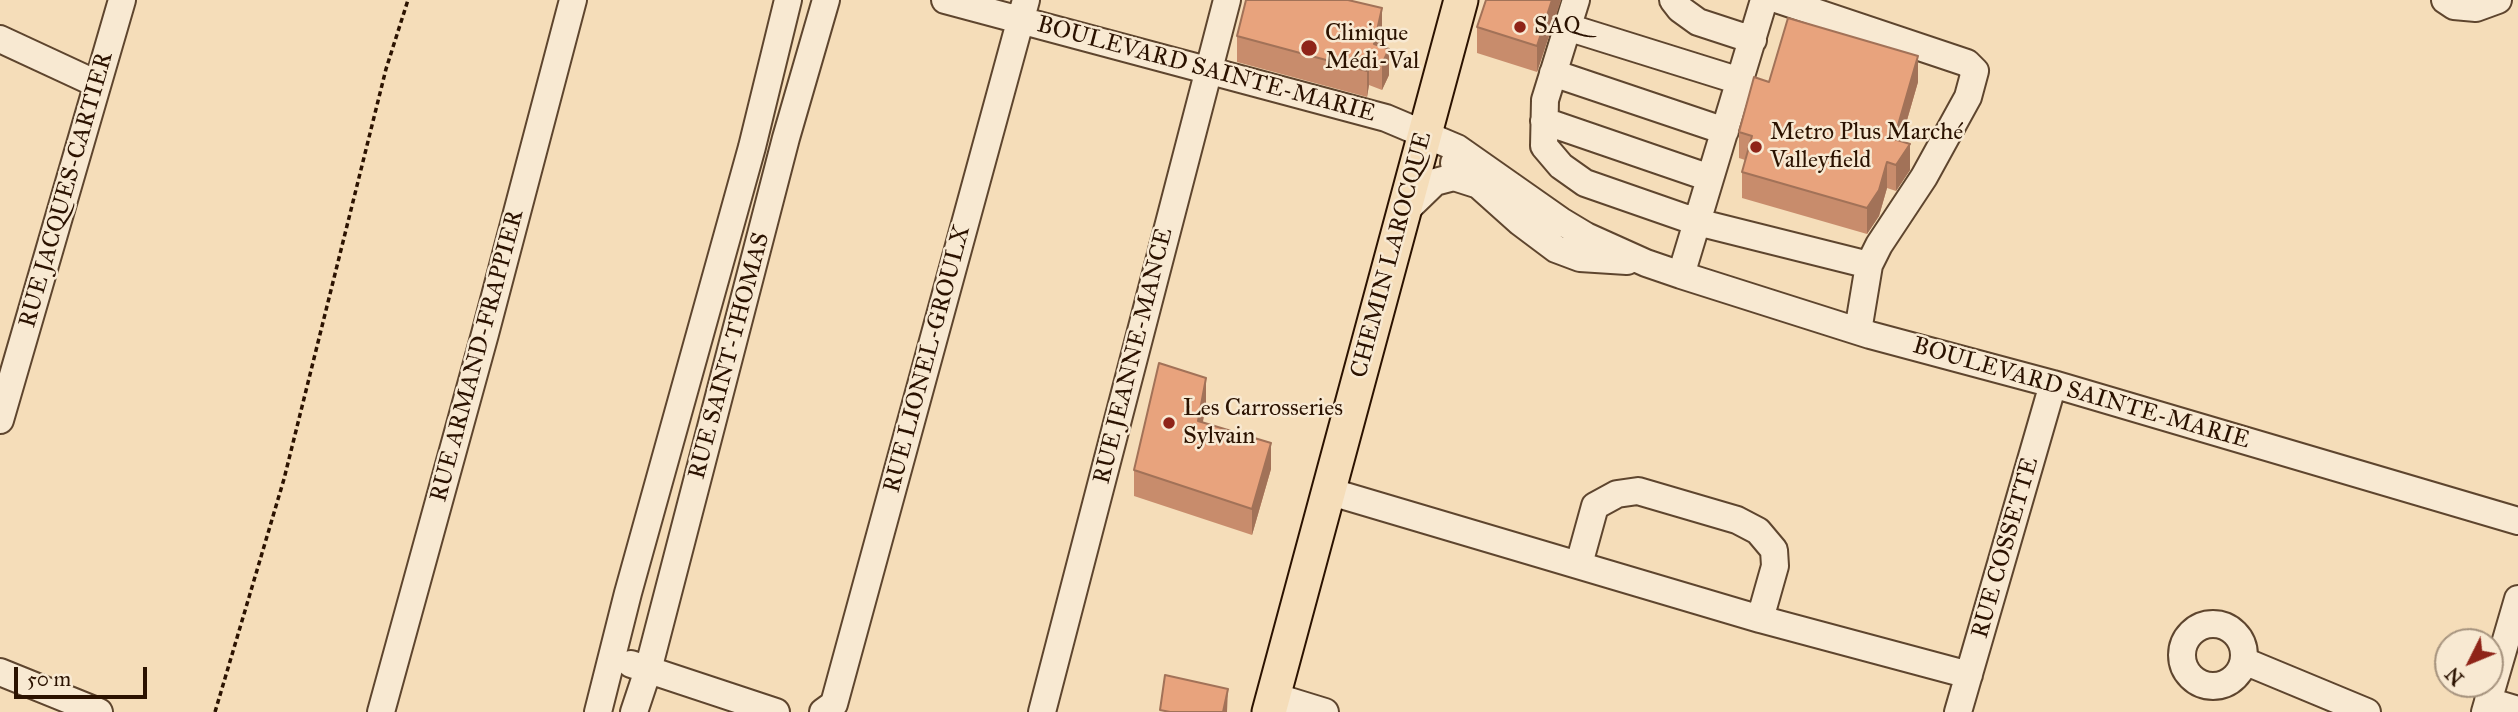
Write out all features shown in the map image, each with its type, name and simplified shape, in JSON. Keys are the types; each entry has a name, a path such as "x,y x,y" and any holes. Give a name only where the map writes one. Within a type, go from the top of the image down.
{"main road":[{"name":"CHEMIN LAROCQUE","path":"1271,704 1461,0"}],"street":[{"name":"RUE JACQUES-CARTIER","path":"0,420 122,0"},
{"name":"RUE ARMAND-FRAPPIER","path":"381,712 573,0"},
{"name":"RUE SAINT-THOMAS","path":"598,712 628,593 752,147 788,0"},
{"name":"RUE SAINT-THOMAS","path":"634,712 648,670 786,138 826,0"},
{"name":"BOULEVARD SAINTE-MARIE","path":"945,0 1023,10 1208,70 1387,118 1457,148 1586,236 1646,263 1681,275 1858,331 2053,384 2518,521"},
{"name":"RUE JEANNE-MANCE","path":"1042,712 1227,0"},
{"path":"1576,0 1545,100 1544,146 1561,166 1585,183 1697,222 1869,265"},
{"path":"1673,0 1698,22 1752,40"},
{"path":"1681,275 1764,0"},
{"path":"1779,0 1967,62 1975,71 1968,97 1924,177 1879,245 1869,265 1858,331"},
{"path":"2445,0 2454,6 2476,8 2498,0"},
{"name":"RUE LIONEL-GROULX","path":"822,712 834,704 1023,10"},
{"path":"1567,27 1740,81"},
{"path":"0,39 97,84"},
{"path":"1553,73 1725,131"},
{"path":"1544,121 1710,178"},
{"name":"BOULEVARD SAINTE-MARIE","path":"1425,134 1520,222 1556,249 1580,258 1646,263"},
{"path":"1404,212 1434,182 1454,177 1480,185"},
{"name":"RUE COSSETTE","path":"1958,712 2053,384"},
{"path":"1328,491 1760,619 1969,675"},
{"path":"1579,564 1595,506 1617,494 1638,491 1737,520 1758,531 1774,550 1775,566 1760,619"},
{"path":"2518,599 2486,707 2518,710"},
{"path":"613,657 776,712"},
{"path":"2244,661 2367,712"},
{"path":"0,672 99,712"},
{"path":"1271,704 1325,712"}],"path":[{"path":"215,712 284,479 386,69 408,0"}],"building":[{"name":"Clinique Médi-Val","path":"1246,0 1348,0 1382,8 1374,44 1389,49 1382,64 1369,59 1367,71 1237,36"},
{"path":"1486,0 1552,0 1537,46 1477,27"},
{"path":"1788,18 1918,56 1894,139 1910,144 1896,165 1887,162 1879,190 1867,208 1742,172 1752,136 1739,132 1754,77 1769,82"},
{"path":"1159,363 1206,378 1198,421 1271,443 1252,509 1134,470"},
{"path":"1165,675 1228,689 1223,712 1160,710"}],"place":[{"name":"SAQ","path":"1520,27"},
{"name":"Clinique Médi-Val","path":"1309,48"},
{"name":"Metro Plus Marché Valleyfield","path":"1756,147"},
{"name":"Les Carrosseries Sylvain","path":"1169,423"}]}
